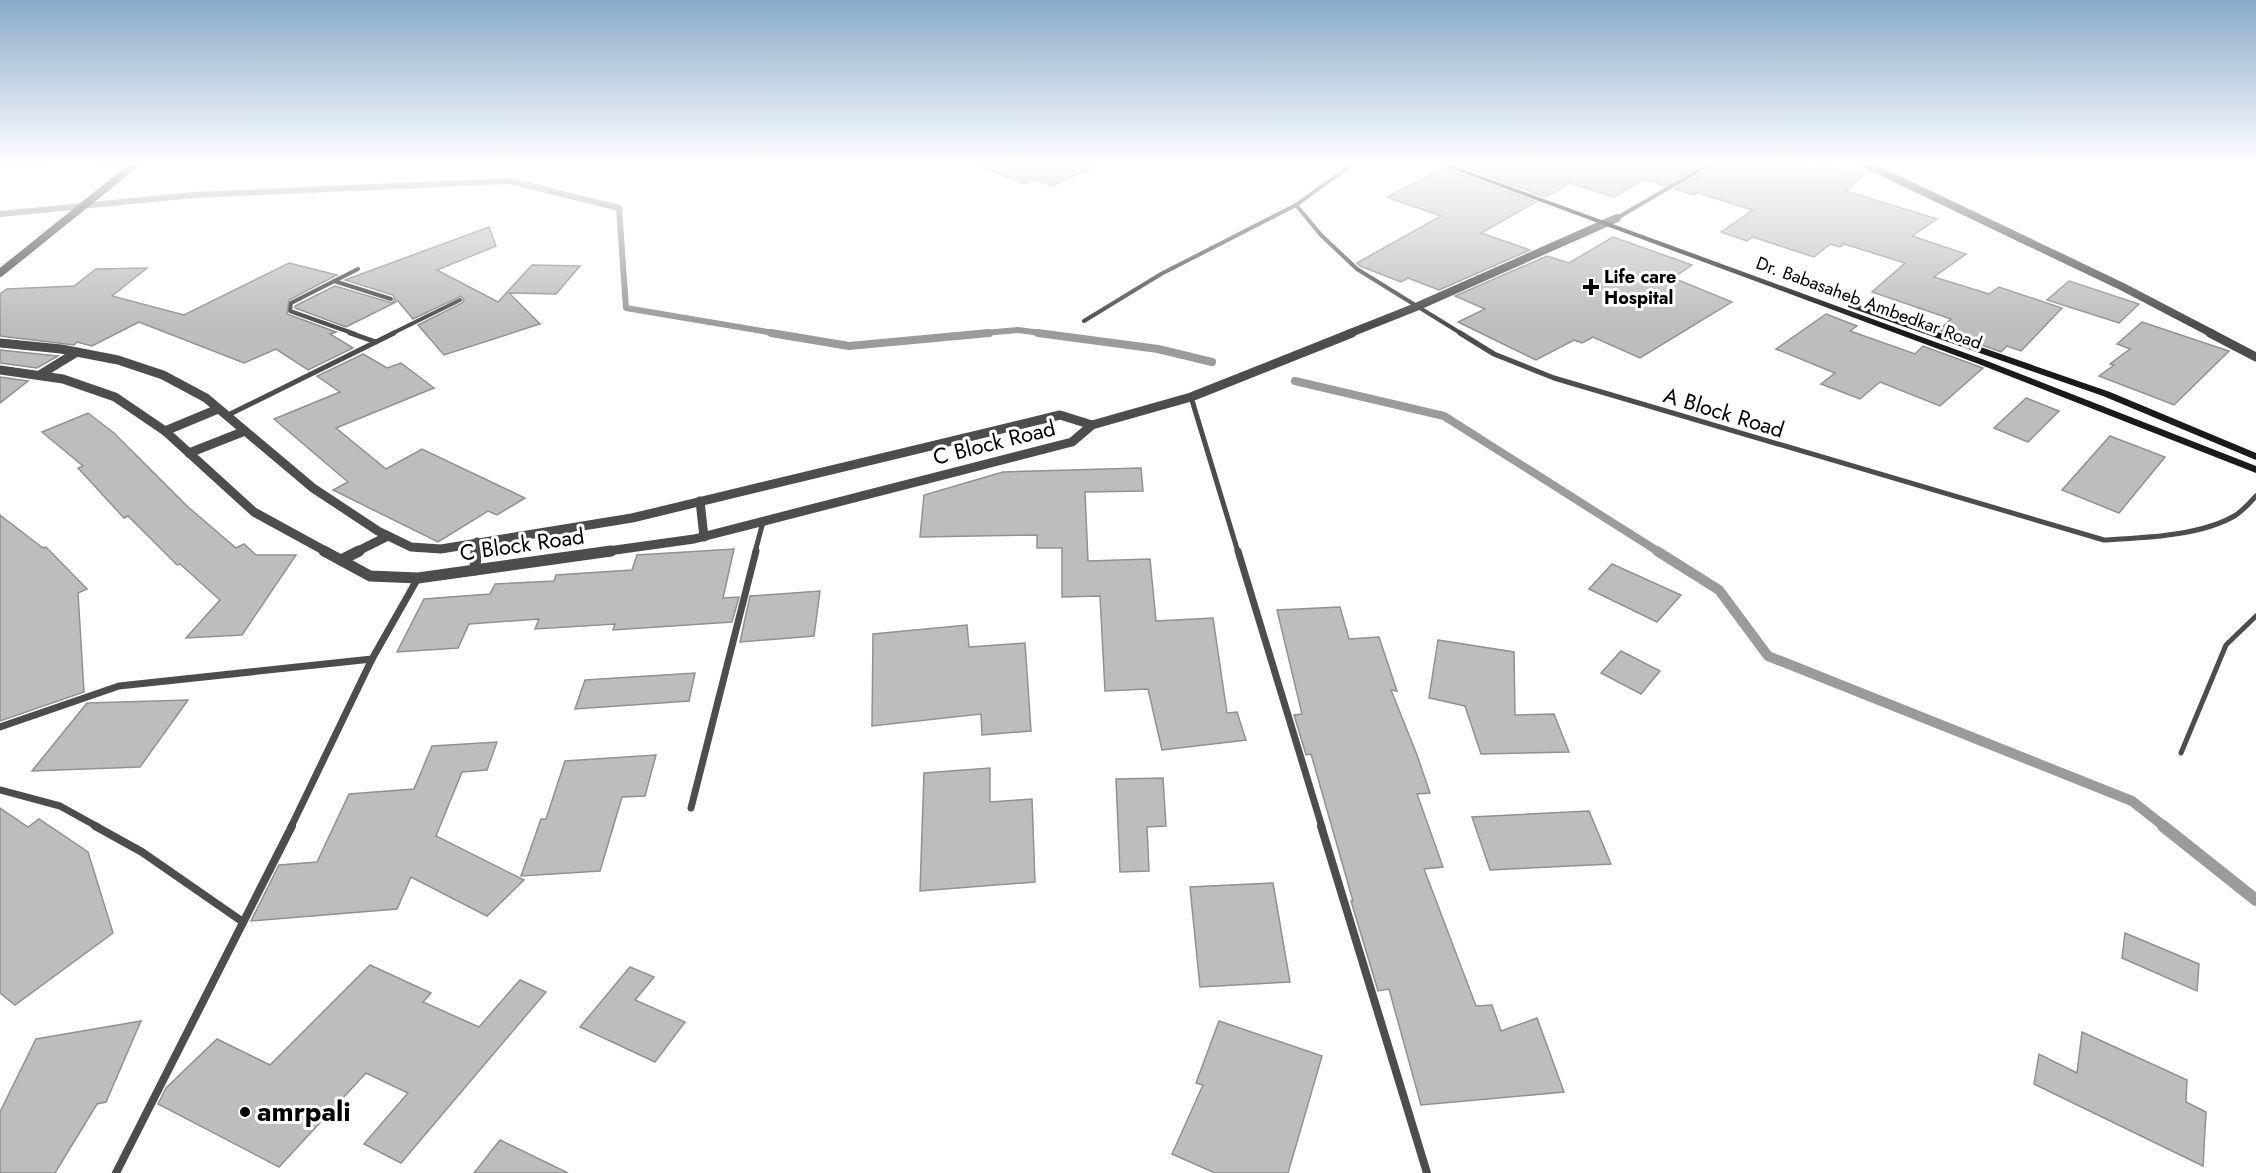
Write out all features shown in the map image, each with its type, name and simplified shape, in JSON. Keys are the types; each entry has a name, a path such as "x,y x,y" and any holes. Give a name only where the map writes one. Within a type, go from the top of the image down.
{"main road":[{"name":"Dr. Babasaheb Ambedkar Road","path":"1586,216 1979,361 2256,470"},
{"name":"Dr. Babasaheb Ambedkar Road","path":"1611,216 1776,280 2034,368 2199,430 2256,458"}],"street":[{"path":"0,273 70,216"},
{"path":"1084,321 1161,274 1275,216"},
{"name":"A Block Road","path":"1305,216 1357,269 1494,354 1554,378 2090,537 2104,540 2128,540 2205,526 2229,519 2256,496"},
{"path":"1617,218 1621,216"},
{"path":"1974,216 2123,287 2256,357"},
{"name":"C Block Road","path":"0,370 41,374 63,379 115,397 165,431 254,512 370,576 418,578 704,537 1072,442 1092,425 1191,397 1416,307 1617,218"},
{"path":"358,268 291,303 290,312 376,342"},
{"path":"334,281 391,300"},
{"path":"226,416 460,300"},
{"name":"C Block Road","path":"0,343 77,352 118,360 163,375 206,398 313,488 388,536 411,547 441,549 632,518 1060,416 1092,425"},
{"path":"41,374 77,352"},
{"path":"1191,397 1427,1173"},
{"path":"165,431 218,409"},
{"path":"189,453 245,430"},
{"path":"700,501 704,537"},
{"path":"691,808 763,522"},
{"path":"341,560 388,536"},
{"path":"475,570 477,542"},
{"path":"116,1173 308,795 372,659 418,578"},
{"path":"0,727 119,686 372,659"},
{"path":"0,790 60,806 142,852 243,922"}],"lane":[{"path":"2181,753 2226,645 2256,616"}],"building":[{"path":"1441,216 1512,216 1481,233 1530,250 1439,290 1408,278 1401,282 1357,263"},
{"path":"1745,216 1926,216 1937,219 1912,236 1966,254 1934,277 1989,294 1999,287 2062,308 2021,351 2007,346 2001,352 1939,330 1951,319 1872,292 1905,263 1844,244 1840,247 1830,244 1814,257 1753,237 1747,241 1721,232"},
{"path":"489,227 496,246 437,270 498,302 532,265 580,266 556,294 509,293 540,324 444,355 418,325 462,303 464,300 461,296 413,319 398,301 346,327 295,308 335,286 392,303 395,299 393,295 345,280"},
{"path":"1613,237 1692,265 1673,278 1732,302 1640,358 1593,337 1582,343 1574,340 1536,360 1458,322 1485,309 1455,296 1547,256 1569,263"},
{"path":"289,263 337,275 289,300 287,314 336,332 330,334 353,348 308,370 276,349 244,363 139,322 92,346 77,342 74,345 0,336 0,294 7,289 74,286 96,269 147,268 112,296 184,315"},
{"path":"2069,281 2139,304 2119,323 2047,300"},
{"path":"1826,314 1857,326 1850,331 1915,354 1923,346 1983,368 1940,406 1880,382 1860,399 1821,384 1835,373 1776,349"},
{"path":"2142,322 2229,351 2174,405 2099,376 2114,365 2110,364 2130,349 2117,344"},
{"path":"0,350 58,356 37,368 0,363"},
{"path":"363,354 387,368 401,363 434,388 336,428 386,469 422,449 525,498 497,515 488,511 438,542 333,490 348,482 274,419 340,392 317,376"},
{"path":"0,377 28,381 0,403"},
{"path":"2026,398 2059,411 2028,442 1994,428"},
{"path":"88,413 114,433 188,507 236,548 244,544 256,555 296,555 242,635 186,638 220,600 180,564 177,565 128,516 124,518 78,468 83,466 42,432"},
{"path":"2110,436 2165,457 2119,513 2062,490"},
{"path":"1141,468 1143,491 1085,492 1088,561 1150,559 1156,621 1213,618 1227,713 1237,712 1246,740 1162,750 1148,689 1105,691 1100,596 1062,597 1062,548 1037,548 1037,535 920,537 924,495 1003,472"},
{"path":"0,515 43,548 46,547 87,589 78,593 84,692 0,721"},
{"path":"734,549 723,598 739,597 732,622 613,630 615,624 535,629 539,619 469,624 458,648 397,652 424,599 490,594 495,584 554,581 556,575 632,570 637,555"},
{"path":"1612,564 1681,595 1657,622 1589,589"},
{"path":"820,591 814,636 740,642 750,596"},
{"path":"1340,607 1349,639 1379,637 1397,691 1391,690 1430,793 1417,794 1443,867 1424,869 1476,1006 1492,1005 1501,1031 1537,1018 1564,1092 1421,1105 1389,989 1378,991 1311,754 1306,755 1294,715 1302,714 1277,610"},
{"path":"967,625 969,647 1025,643 1031,731 982,735 981,714 872,726 873,634"},
{"path":"1438,640 1514,652 1515,715 1554,714 1569,752 1481,754 1465,706 1429,698"},
{"path":"1621,651 1660,671 1641,694 1601,673"},
{"path":"695,673 689,701 575,709 585,680"},
{"path":"188,700 140,767 32,771 87,703"},
{"path":"497,742 487,770 462,772 436,836 524,880 487,916 411,877 397,909 251,921 279,865 317,862 349,794 414,789 432,746"},
{"path":"656,755 645,796 622,797 600,871 521,876 541,819 546,819 565,761"},
{"path":"990,768 990,802 1032,799 1035,882 920,891 924,773"},
{"path":"1163,778 1166,826 1147,827 1149,871 1120,872 1116,779"},
{"path":"0,808 28,827 39,819 88,852 113,933 15,1005 0,993"},
{"path":"1589,811 1611,864 1490,870 1472,817"},
{"path":"1273,883 1290,982 1200,987 1190,887"},
{"path":"2125,933 2199,964 2197,991 2122,958"},
{"path":"370,965 431,993 423,1002 479,1027 520,980 546,992 401,1163 364,1144 408,1093 366,1073 279,1167 158,1104 166,1088 217,1039 270,1065"},
{"path":"630,967 654,977 635,1000 685,1022 655,1062 580,1027"},
{"path":"141,1021 106,1102 97,1104 55,1173 0,1173 0,1112 36,1039"},
{"path":"1219,1021 1322,1056 1288,1173 1215,1173 1172,1154 1203,1085 1196,1083"},
{"path":"2082,1032 2187,1080 2186,1102 2206,1112 2203,1166 2034,1084 2039,1054 2077,1073"},
{"path":"500,1140 568,1173 474,1173"}],"waterway":[{"path":"620,216 626,308 780,334"},
{"path":"973,334 1018,330 1049,334"},
{"path":"771,333 849,346 989,333"},
{"path":"1038,333 1158,349 1212,362"},
{"path":"1295,381 1444,416 1659,552"},
{"path":"1657,551 1719,590 1768,656 2132,801 2165,827"},
{"path":"2163,826 2256,900"}],"place":[{"name":"Life care Hospital","path":"1591,287"},
{"name":"amrpali","path":"245,1112"}]}
